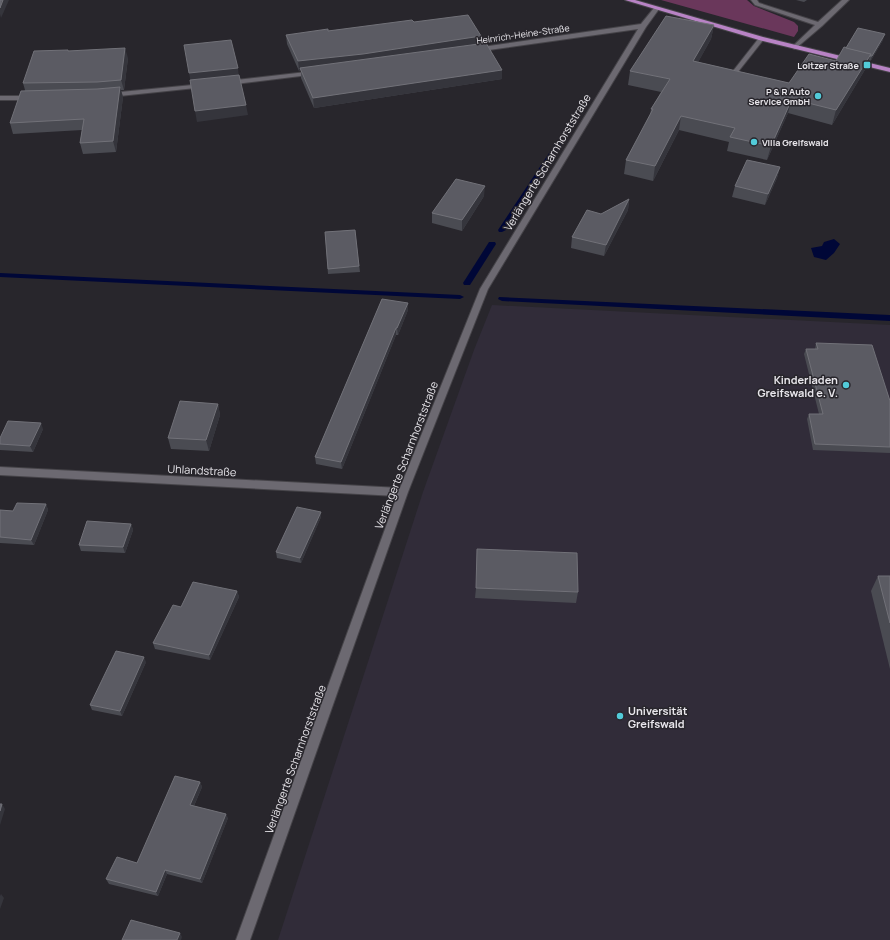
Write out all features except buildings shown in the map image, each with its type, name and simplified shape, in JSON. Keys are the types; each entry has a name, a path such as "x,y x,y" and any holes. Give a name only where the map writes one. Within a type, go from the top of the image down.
{"main road":[{"path":"628,0 761,39 890,70"}],"street":[{"path":"754,0 757,4 820,25"},
{"path":"795,47 846,0"},
{"name":"Verlängerte Scharnhorststraße","path":"243,940 404,492 484,289 643,26 656,9"},
{"name":"Heinrich-Heine-Straße","path":"465,52 643,26"},
{"path":"728,81 761,39"},
{"path":"218,84 325,71"},
{"path":"100,96 210,85"},
{"path":"0,98 43,97"},
{"name":"Uhlandstraße","path":"0,471 404,492"}],"shaded area":[{"path":"661,0 747,0 754,6 794,22 798,26 798,31 794,37"},
{"path":"834,239 840,244 834,253 826,260 814,257 811,248 822,246 824,242"},
{"name":"Universität Greifswald","path":"492,305 890,325 890,940 278,940 423,492 474,350"}],"waterway":[{"path":"567,130 575,118"},
{"path":"502,230 560,141"},
{"path":"467,283 492,244"},
{"path":"0,275 460,297"},
{"path":"502,299 890,318"}],"place":[{"name":"Loitzer Straße","path":"867,65"},
{"name":"P & R Auto Service GmbH","path":"818,96"},
{"name":"Villa Greifswald","path":"754,142"},
{"name":"Kinderladen Greifswald e. V.","path":"846,385"},
{"name":"Universität Greifswald","path":"620,716"}]}
